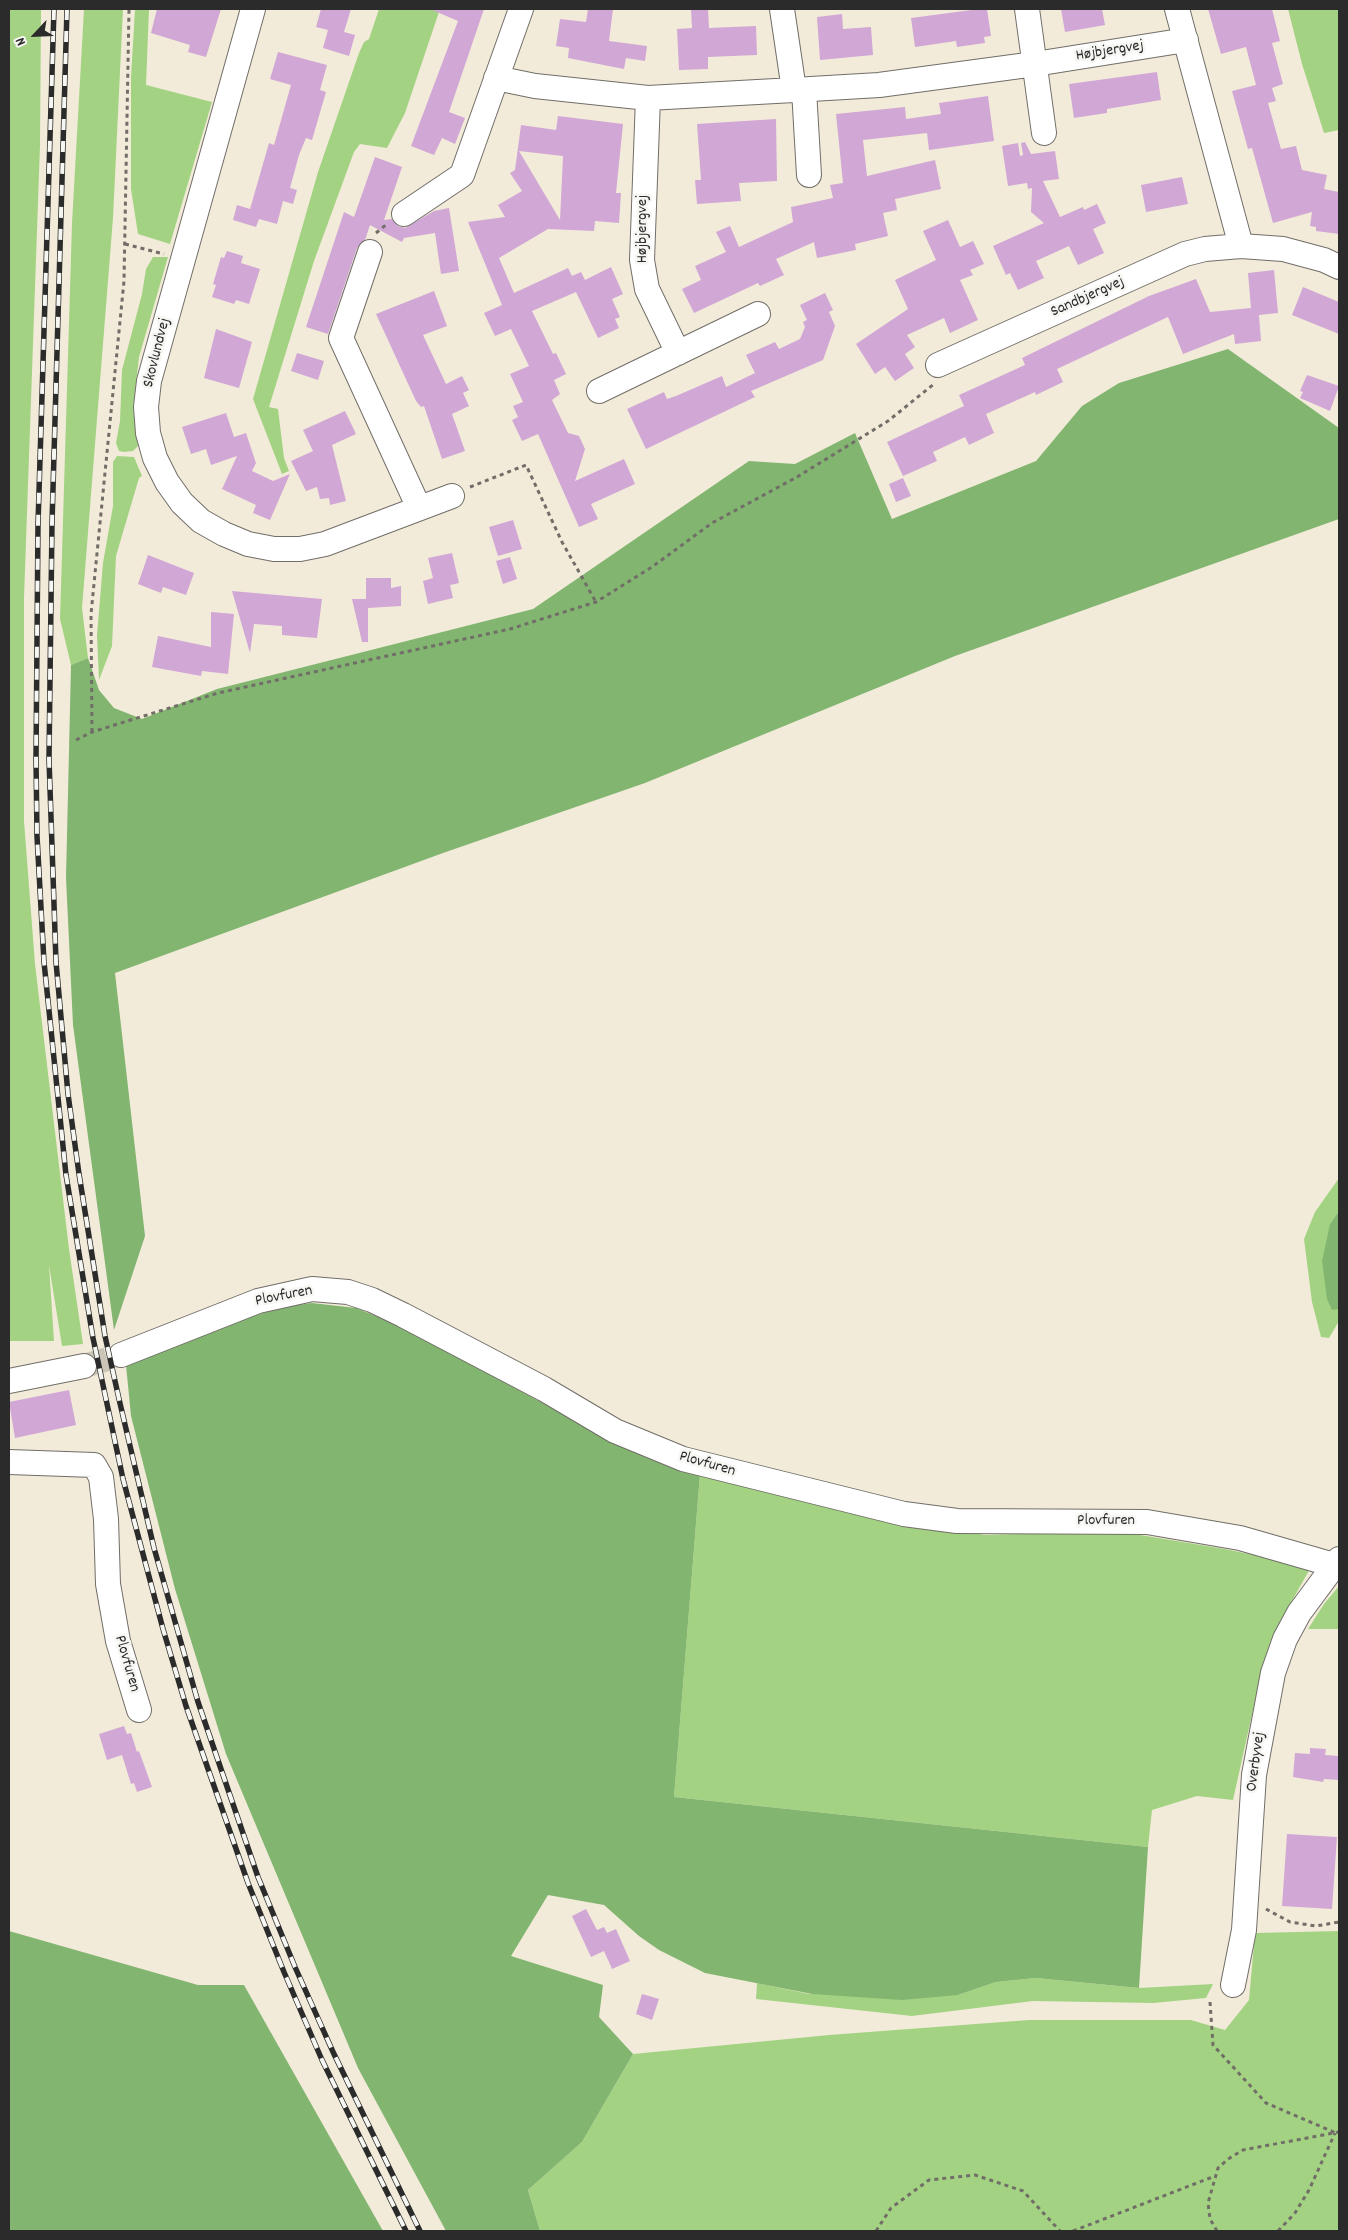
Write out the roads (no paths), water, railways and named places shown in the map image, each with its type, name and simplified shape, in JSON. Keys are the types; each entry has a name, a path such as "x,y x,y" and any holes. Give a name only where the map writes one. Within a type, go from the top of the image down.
{"street":[{"name":"Skovlundvej","path":"253,9 149,381 146,407 148,433 155,458 167,482 182,503 201,521 224,534 248,544 274,549 300,549 326,544 461,492"},
{"path":"404,214 462,175 521,9"},
{"path":"782,9 799,90 809,175"},
{"path":"1027,9 1044,133"},
{"path":"1177,9 1242,246"},
{"name":"Højbjergvej","path":"496,78 535,86 648,98 799,90 879,85 1035,64 1186,40"},
{"name":"Højbjergvej","path":"648,98 642,260 647,290 678,353"},
{"name":"Sandbjergvej","path":"938,365 1185,254 1205,249 1242,246 1283,249 1324,260 1339,267"},
{"path":"370,252 341,338 419,508"},
{"path":"599,391 758,314"},
{"name":"Plovfuren","path":"121,1355 258,1300 312,1289 348,1292 403,1314 544,1389 615,1431 683,1459 904,1514 957,1521 1147,1522 1240,1538 1336,1562"},
{"path":"9,1381 84,1366"},
{"name":"Plovfuren","path":"9,1462 94,1465 101,1477 106,1519 108,1584 118,1641 139,1710"},
{"name":"Overbyvej","path":"1233,1985 1244,1930 1254,1775 1273,1673 1285,1639 1299,1613 1336,1562"}],"tunnel":[{"path":"84,1366 121,1355"}],"railway":[{"path":"54,9 38,524 36,759 37,836 44,962 66,1175 93,1338 123,1479 163,1629 186,1706 248,1883 284,1972 322,2060 406,2231"},
{"path":"67,9 52,523 49,759 56,962 68,1094 79,1174 105,1336 119,1399 154,1548 198,1702 258,1877 295,1967 334,2054 420,2231"}]}
